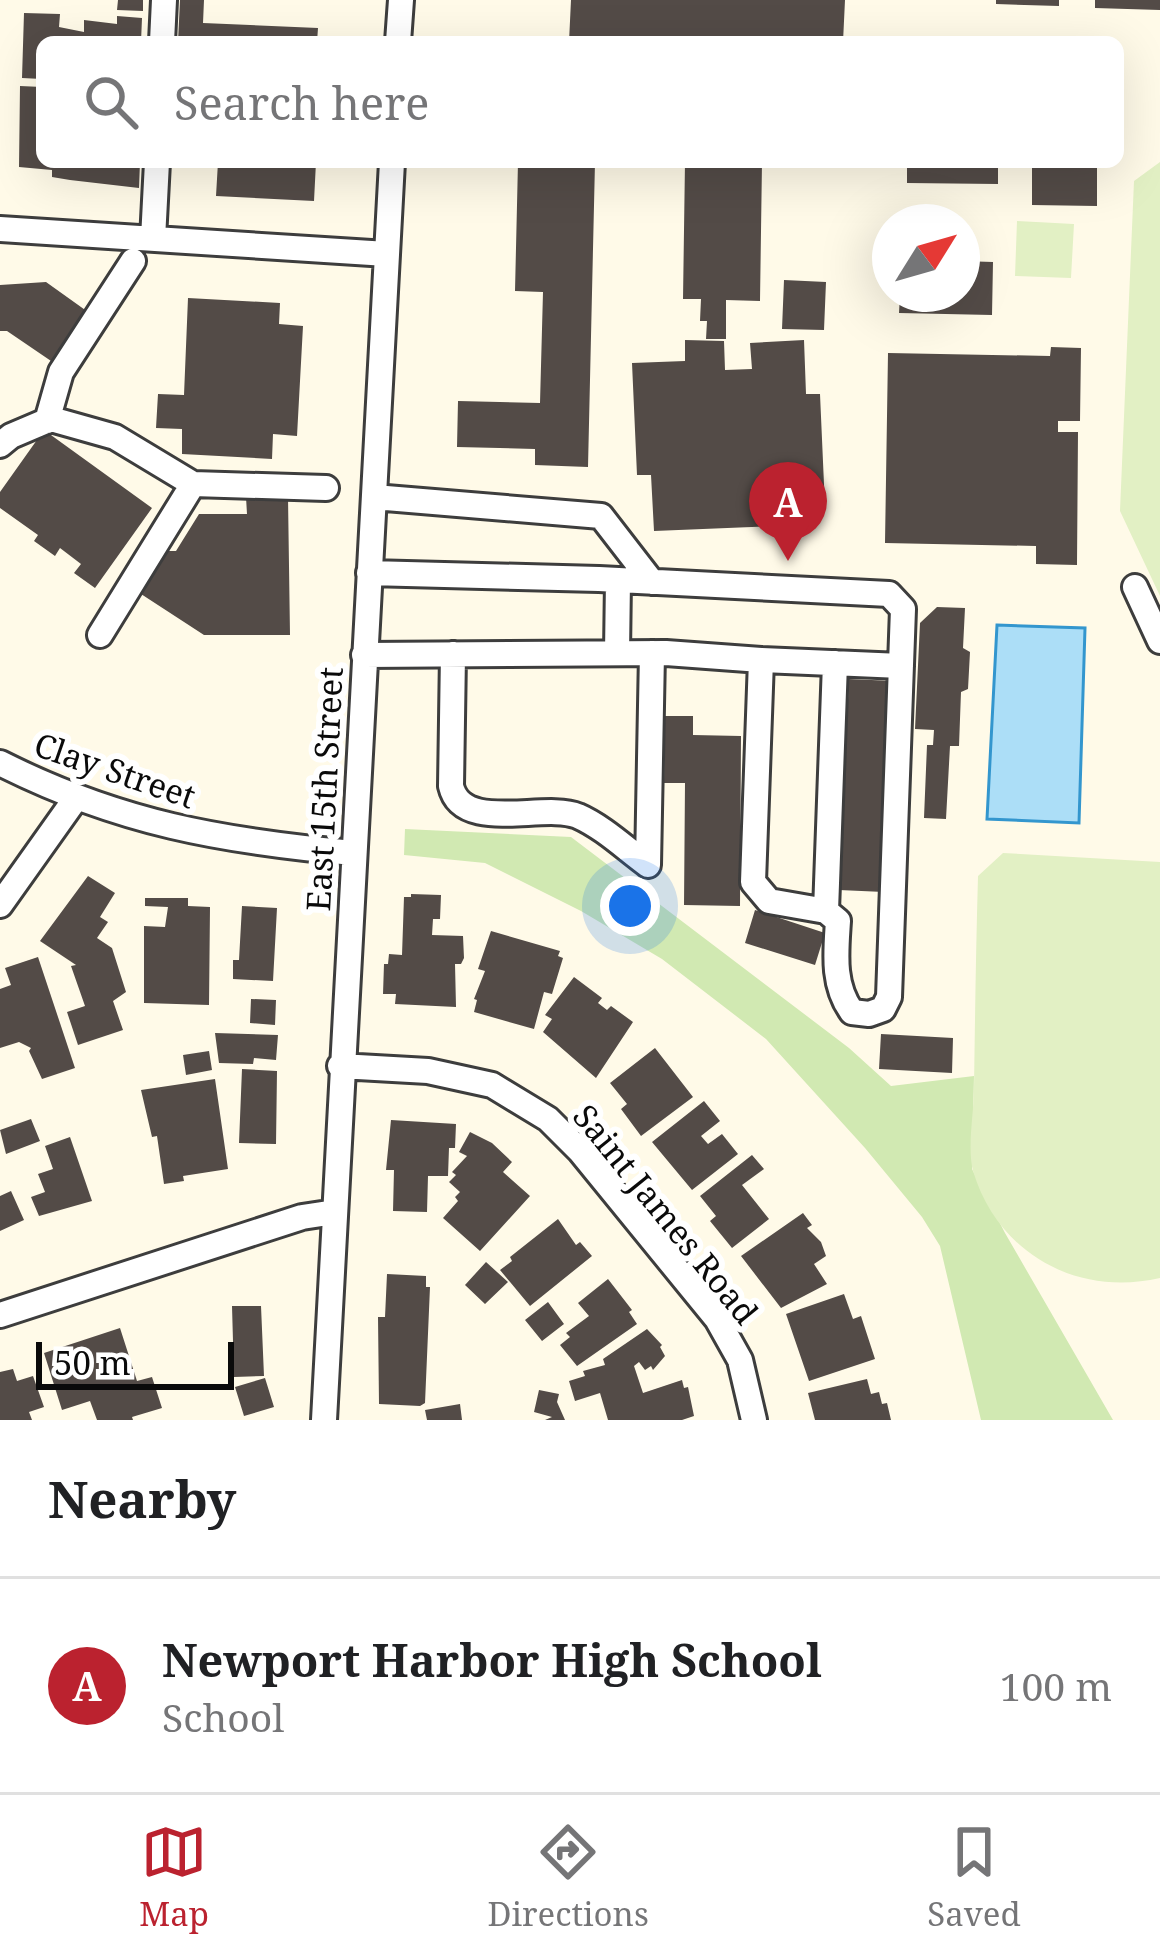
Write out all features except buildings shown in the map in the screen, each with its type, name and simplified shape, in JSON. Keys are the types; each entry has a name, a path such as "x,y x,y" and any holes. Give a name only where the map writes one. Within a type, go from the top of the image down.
{"street":[{"path":"162,36 164,0"},
{"path":"398,36 400,0"},
{"path":"153,238 157,168"},
{"name":"East 15th Street","path":"324,1420 392,168"},
{"path":"0,229 387,254"},
{"path":"47,421 61,372 133,261"},
{"path":"0,445 47,421 115,437 193,484 326,488"},
{"path":"100,635 193,484"},
{"path":"374,496 601,516 652,582"},
{"path":"369,573 889,594 903,609 889,997 883,1009 869,1014 852,1012 846,1004 836,968 838,921 826,911 770,901 753,882 761,660"},
{"path":"617,653 618,580"},
{"path":"1135,587 1160,641"},
{"path":"364,655 652,653 901,666"},
{"path":"453,654 451,786 455,799 474,812 574,814 648,865 652,653"},
{"path":"826,911 835,663"},
{"name":"Clay Street","path":"0,764 76,798 155,825 247,843 353,853"},
{"path":"0,905 76,798"},
{"name":"Saint James Road","path":"340,1066 428,1071 492,1085 548,1119 580,1151 717,1319 740,1360 754,1420"},
{"path":"0,1315 302,1217 335,1212"}],"green space":[{"path":"1160,162 1160,596 1120,511 1134,181"},
{"path":"1017,221 1074,224 1071,278 1015,276"},
{"path":"405,829 571,837 849,1048 891,1086 974,1076 972,1169 1113,1420 981,1420 940,1246 865,1148 766,1039 662,959 581,911 485,863 404,855"},
{"path":"1003,853 1160,862 1160,1278 1099,1281 1045,1263 1001,1225 973,1171 978,876"}],"water":[{"path":"997,625 1085,628 1079,823 987,819"}],"place":[{"name":"Newport Harbor High School","path":"788,561"}]}
